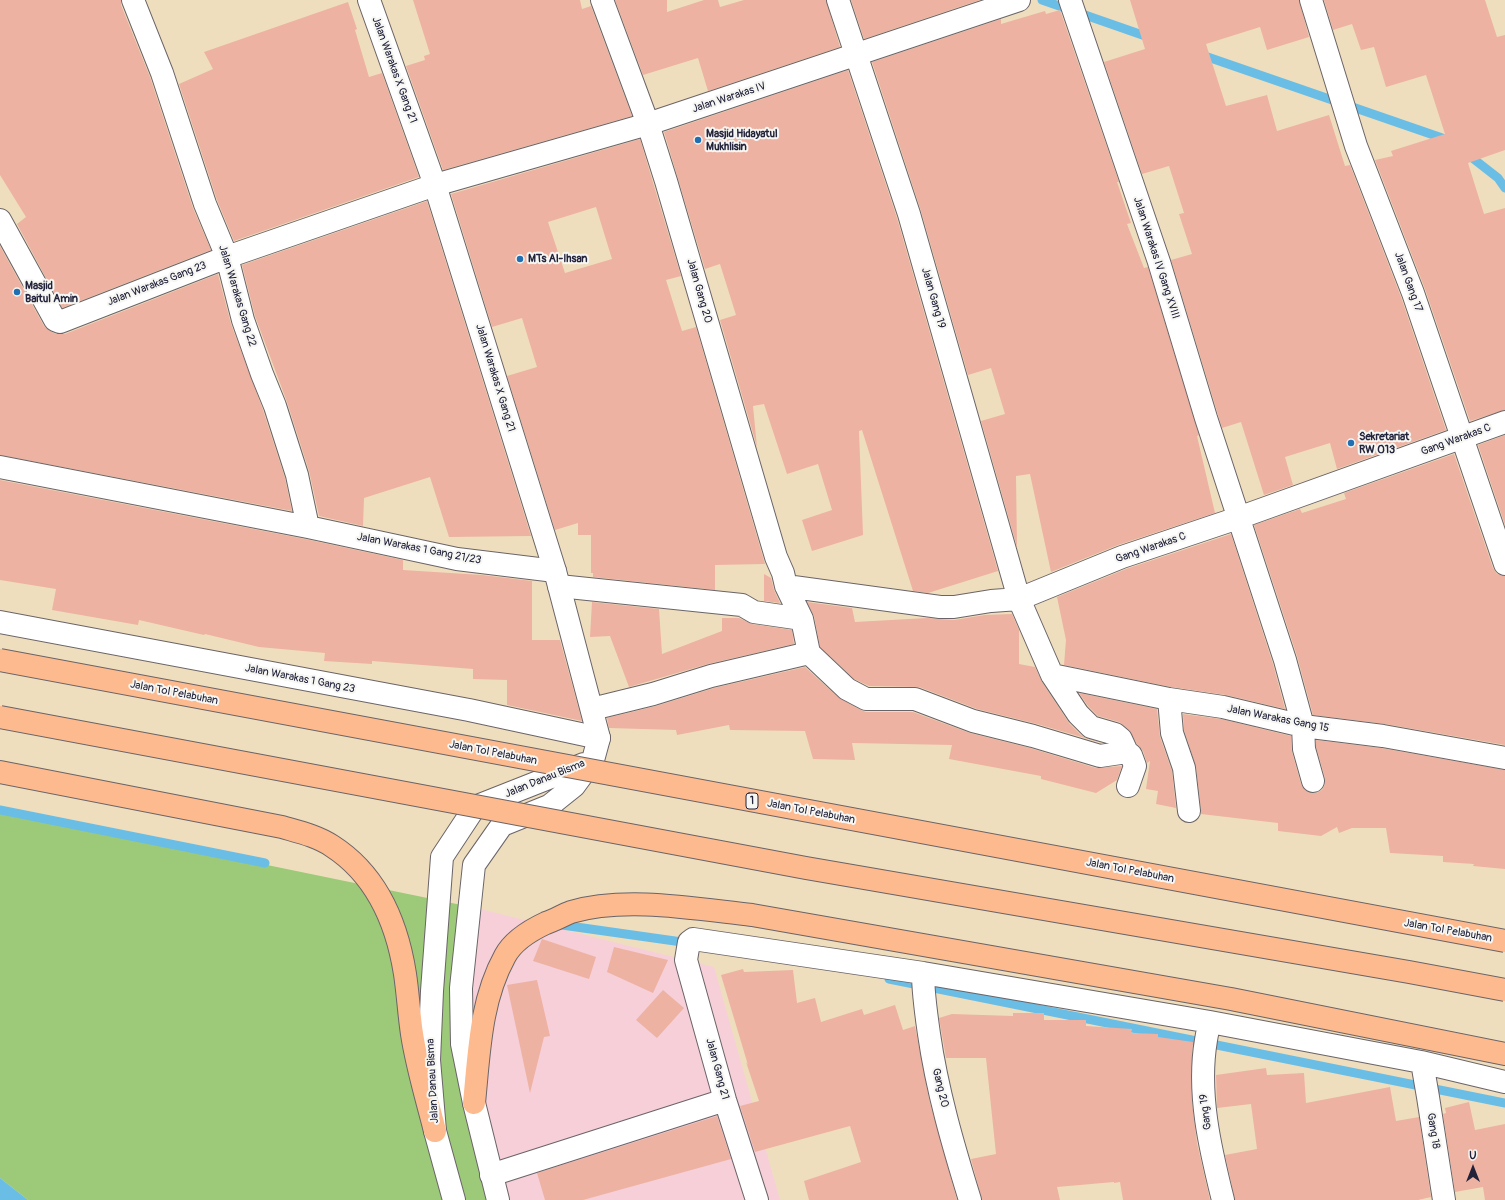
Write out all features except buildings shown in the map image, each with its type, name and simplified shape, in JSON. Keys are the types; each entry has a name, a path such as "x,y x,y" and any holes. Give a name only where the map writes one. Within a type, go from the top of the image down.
{"highway":[{"name":"Jalan Tol Pelabuhan","path":"0,660 1505,941"},
{"path":"0,717 798,867 1409,972 1505,990"},
{"path":"0,772 282,827 312,836 332,845 349,858 365,874 382,898 391,918 400,945 412,1034 418,1066 435,1131"},
{"path":"474,1103 482,1031 487,1003 494,980 505,955 518,941 535,928 571,912 616,906 675,907 752,915 1232,999 1505,1054"}],"street":[{"name":"Jalan Warakas Gang 22","path":"133,0 162,72 205,204 227,257 243,320 275,406 297,475 308,528"},
{"name":"Jalan Warakas X Gang 21","path":"369,0 435,184 557,578 599,738"},
{"name":"Jalan Gang 20","path":"602,0 648,124 669,189 776,557 784,573 786,586 802,619 809,653"},
{"name":"Jalan Gang 19","path":"838,0 909,214 1019,599 1052,675 1082,718 1091,727 1116,734 1121,739 1127,752 1131,755 1134,766 1128,786"},
{"name":"Jalan Gang 17","path":"1311,0 1356,146 1413,293 1505,564"},
{"name":"Jalan Warakas IV","path":"435,184 648,124 1015,2"},
{"name":"Jalan Warakas IV Gang XVIII","path":"1072,7 1158,262 1206,418 1285,660 1303,726 1304,749 1313,781"},
{"name":"Jalan Warakas Gang 23","path":"0,220 55,320 60,322 227,257 435,184"},
{"name":"Gang Warakas C","path":"786,586 940,607 954,607 991,601 1019,599 1122,557 1238,518 1505,422"},
{"name":"Jalan Warakas 1 Gang 21/23","path":"0,467 557,578 742,605 754,612 802,619"},
{"name":"Jalan Warakas 1 Gang 23","path":"0,622 469,710 599,738"},
{"path":"592,709 653,694 711,676 809,653 847,689 866,699 915,699 973,721 1033,736 1100,756 1127,752"},
{"name":"Jalan Warakas Gang 15","path":"1052,675 1169,699 1223,708 1303,726 1383,736 1505,758"},
{"path":"1169,699 1172,733 1184,768 1189,811"},
{"path":"592,760 599,738"},
{"name":"Jalan Danau Bisma","path":"498,1200 474,1103 462,1044 461,988 474,865 502,825 549,806 574,786 592,760"},
{"name":"Jalan Danau Bisma","path":"454,1200 435,1131 430,1060 432,997 442,857 476,807 592,760"},
{"name":"Jalan Gang 21","path":"757,1200 725,1100 689,947 923,984"},
{"path":"923,984 1209,1026 1422,1065 1505,1082"},
{"name":"Gang 20","path":"923,984 934,1069 970,1200"},
{"name":"Gang 19","path":"1209,1026 1204,1055 1203,1089 1210,1151 1223,1200"},
{"name":"Gang 18","path":"1422,1065 1444,1200"},
{"path":"491,1175 725,1100"}],"shaded area":[{"path":"476,908 714,967 780,1200 499,1200 476,1093 473,996"}],"green space":[{"path":"0,810 476,908 469,995 476,1093 499,1200 28,1200 0,1178"}],"water":[{"path":"0,1178 28,1200 0,1200"}],"waterway":[{"path":"1042,0 1151,38"},
{"path":"1199,54 1448,140"},
{"path":"1466,153 1498,178 1505,188"},
{"path":"0,810 265,863"},
{"path":"555,924 689,943"},
{"path":"889,979 1505,1103"}],"place":[{"name":"Masjid Hidayatul Mukhlisin","path":"698,140"},
{"name":"MTs Al-Ihsan","path":"520,259"},
{"name":"Masjid Baitul Amin","path":"17,292"},
{"name":"Sekretariat RW 013","path":"1351,443"}]}
